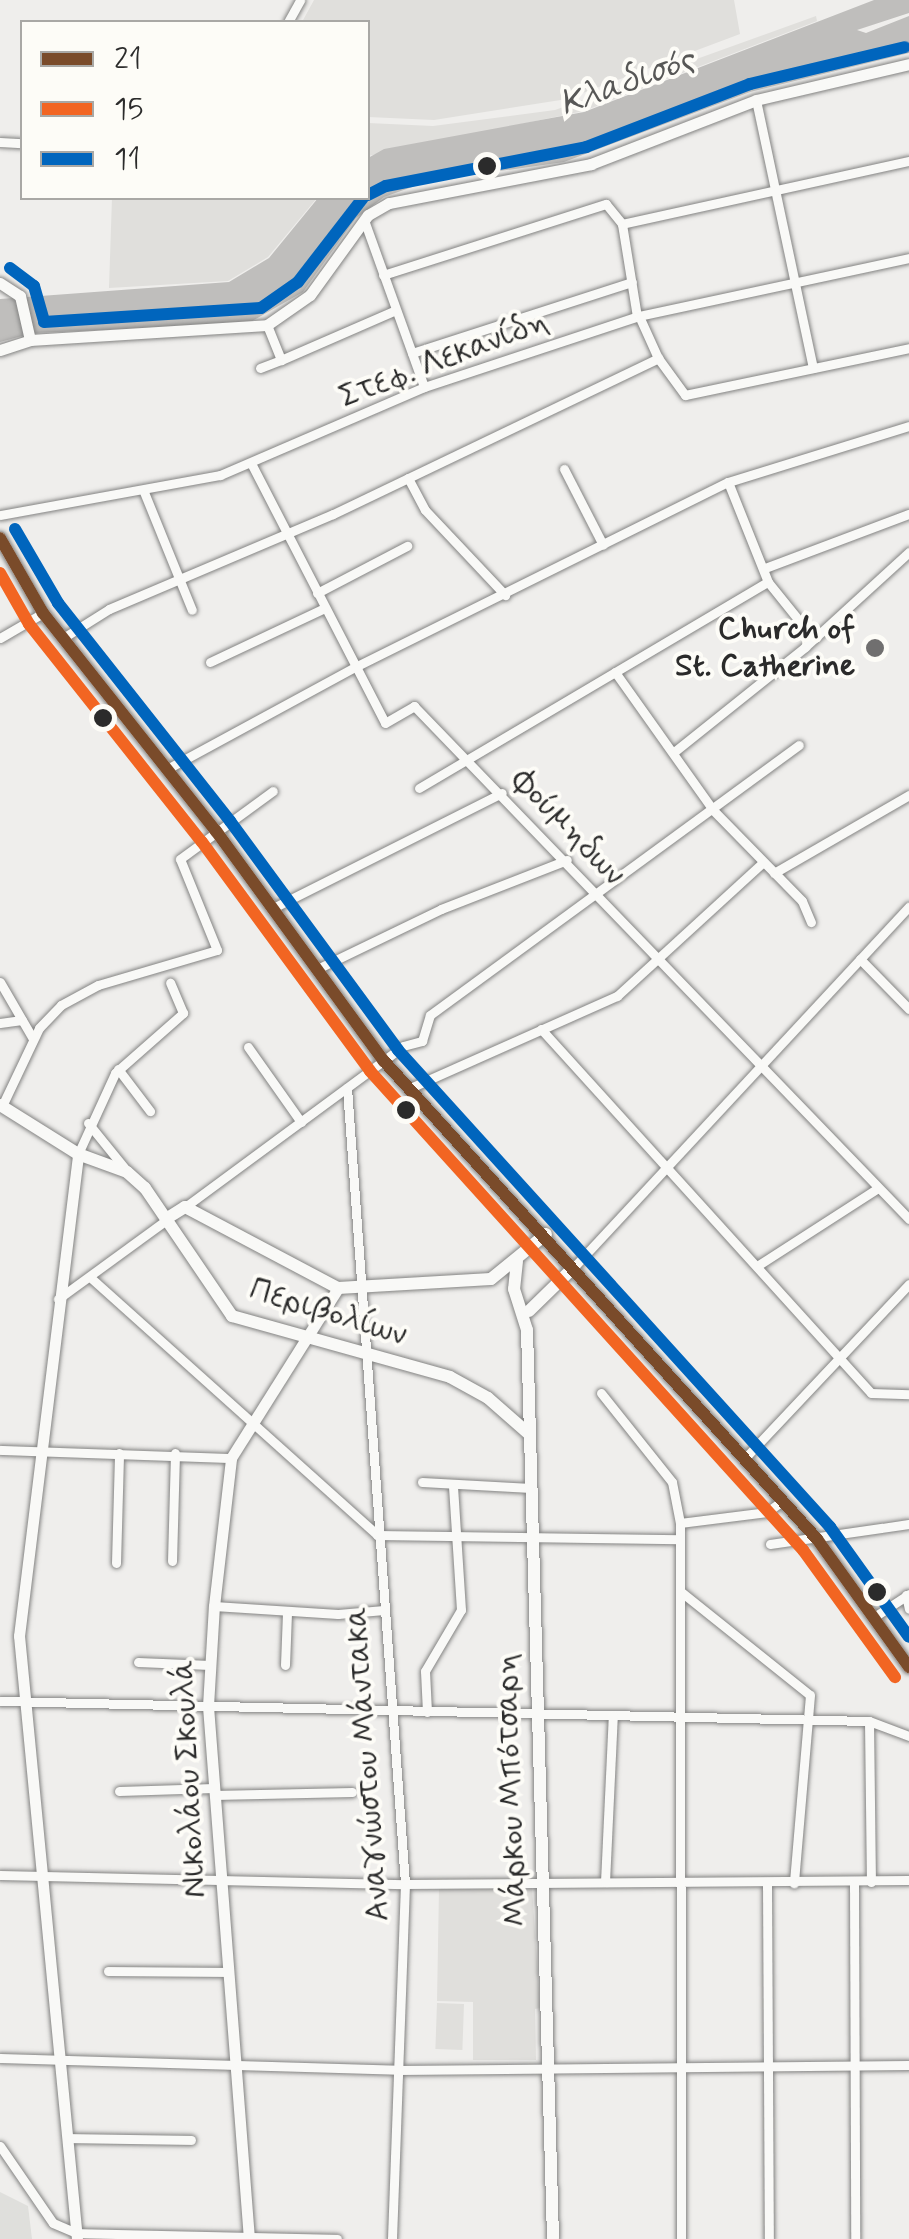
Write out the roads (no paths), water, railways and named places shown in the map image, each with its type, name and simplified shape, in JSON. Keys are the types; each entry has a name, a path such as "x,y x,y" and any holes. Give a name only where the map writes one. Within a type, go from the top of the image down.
{"main road":[{"path":"0,538 42,613 216,831 384,1061 546,1234 817,1539 909,1668"},
{"name":"Περιβολίων","path":"1,1106 78,1154 127,1172 169,1217 232,1316 368,1359 467,1384 529,1434"},
{"path":"169,1217 185,1206 338,1288 513,1281 525,1292 529,1311"},
{"path":"490,1279 546,1234"},
{"path":"513,1281 517,1261"},
{"path":"529,1311 574,1267"},
{"name":"Μάρκου Μπότσαρη","path":"513,1281 527,1338"},
{"name":"Μάρκου Μπότσαρη","path":"529,1311 529,1434 553,2239"}],"street":[{"path":"0,350 30,337 267,325 310,295 364,220 412,196 591,164 756,100 909,64"},
{"path":"756,100 813,368"},
{"path":"622,224 909,161"},
{"path":"383,274 598,204 614,207 622,224 638,316 658,358 685,394 909,348"},
{"path":"364,220 424,387"},
{"name":"Στεφ. Λεκανίδη","path":"0,515 144,492 252,465 424,387 638,316 794,279 909,258"},
{"path":"412,353 632,282"},
{"path":"2,284 20,296 30,337"},
{"path":"260,368 396,310"},
{"path":"267,325 281,360"},
{"path":"63,638 109,609 287,534 658,358"},
{"path":"167,769 355,667 728,482 909,426"},
{"name":"Φούμηδων","path":"252,465 385,722 414,706 566,860 758,1067 909,1218"},
{"path":"564,469 603,545"},
{"path":"408,478 425,510 504,594"},
{"path":"728,482 768,582 814,640"},
{"path":"144,492 192,610"},
{"path":"765,568 909,514"},
{"path":"317,593 407,546"},
{"path":"674,752 814,640 909,552"},
{"path":"419,788 768,582"},
{"path":"210,662 325,608"},
{"path":"0,638 42,613"},
{"path":"615,672 713,810 802,901 810,922"},
{"path":"185,1206 384,1061 422,1041 430,1015 799,744"},
{"path":"1,1106 33,1039 61,1005 91,988 217,950 180,859 273,791"},
{"path":"274,908 502,793"},
{"path":"774,873 909,795"},
{"path":"317,970 441,908 566,860"},
{"path":"410,1088 617,996 763,862"},
{"path":"574,1267 664,1166 909,908"},
{"path":"860,959 909,1009"},
{"path":"0,982 33,1039"},
{"path":"77,2236 23,1703 20,1617 78,1154 88,1123 118,1069 182,1015 170,983"},
{"path":"0,1023 22,1020"},
{"path":"541,1029 871,1393 909,1394"},
{"path":"248,1047 302,1122"},
{"path":"118,1069 150,1111"},
{"name":"Αναγνώστου Μάντακα","path":"347,1088 377,1534 406,1884 392,2239"},
{"path":"88,1123 127,1172"},
{"path":"757,1266 878,1188"},
{"path":"58,1299 169,1217"},
{"path":"91,1278 377,1534 680,1539"},
{"path":"745,1458 838,1354 909,1284"},
{"name":"Νικολάου Σκουλά","path":"249,2238 208,1706 214,1606 231,1458 338,1288"},
{"path":"602,1393 672,1482 680,1523 681,2239"},
{"path":"0,1450 175,1453 231,1458"},
{"path":"116,1563 119,1453"},
{"path":"172,1560 175,1453"},
{"path":"422,1482 531,1488"},
{"path":"427,1712 425,1671 461,1610 454,1486"},
{"path":"680,1523 766,1512 782,1501"},
{"path":"770,1544 909,1524"},
{"path":"680,1591 810,1695 794,1883"},
{"path":"874,1617 908,1594"},
{"path":"908,1594 909,1610"},
{"path":"214,1606 287,1612 384,1610"},
{"path":"285,1666 287,1612"},
{"path":"138,1662 210,1665"},
{"path":"0,1701 809,1718 868,1721 909,1736"},
{"path":"605,1882 613,1715"},
{"path":"868,1721 871,1882"},
{"path":"119,1791 352,1792"},
{"path":"0,1875 406,1884 909,1880"},
{"path":"854,1882 855,2239"},
{"path":"767,1883 769,2239"},
{"path":"108,1971 228,1972"},
{"path":"0,2058 236,2062 398,2070 909,2065"},
{"path":"68,2138 192,2140"},
{"path":"0,2146 53,2223 77,2236 336,2239"}],"place":[{"name":"Church of St. Catherine","path":"875,648"}],"water label":[{"name":"Κλαδισός","path":"627,82"}]}
